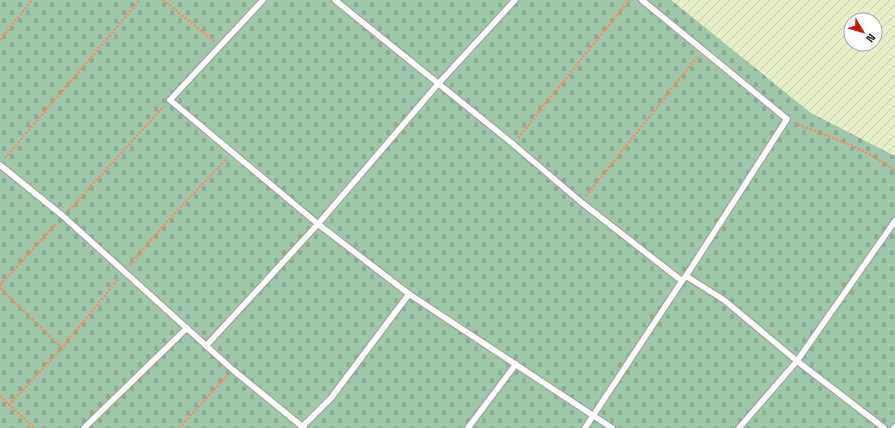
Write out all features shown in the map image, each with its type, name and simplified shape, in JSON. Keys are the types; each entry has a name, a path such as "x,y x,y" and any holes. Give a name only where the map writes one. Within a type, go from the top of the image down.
{"lane":[{"path":"263,0 170,100 318,224 410,294 612,428"},
{"path":"335,0 513,144 581,202 682,281"},
{"path":"206,346 318,224 438,84 515,0"},
{"path":"585,428 686,276 787,119 702,51 642,0"},
{"path":"0,165 63,216 233,370 303,427 331,398 410,294"},
{"path":"739,428 797,361 895,221"},
{"path":"686,276 724,300 797,361 884,428"},
{"path":"84,428 187,328"},
{"path":"468,428 516,364"}],"path":[{"path":"0,40 32,0"},
{"path":"0,165 140,0"},
{"path":"163,0 220,46"},
{"path":"513,144 630,0"},
{"path":"581,202 702,51"},
{"path":"62,348 0,286 170,100"},
{"path":"787,119 857,148 886,164 895,172"},
{"path":"9,405 62,348 165,224 232,152"},
{"path":"179,428 233,370"},
{"path":"0,396 34,428"}],"green space":[{"path":"0,0 671,0 811,113 895,156 895,428 0,428"},
{"path":"671,0 895,0 895,156 811,113"}]}
